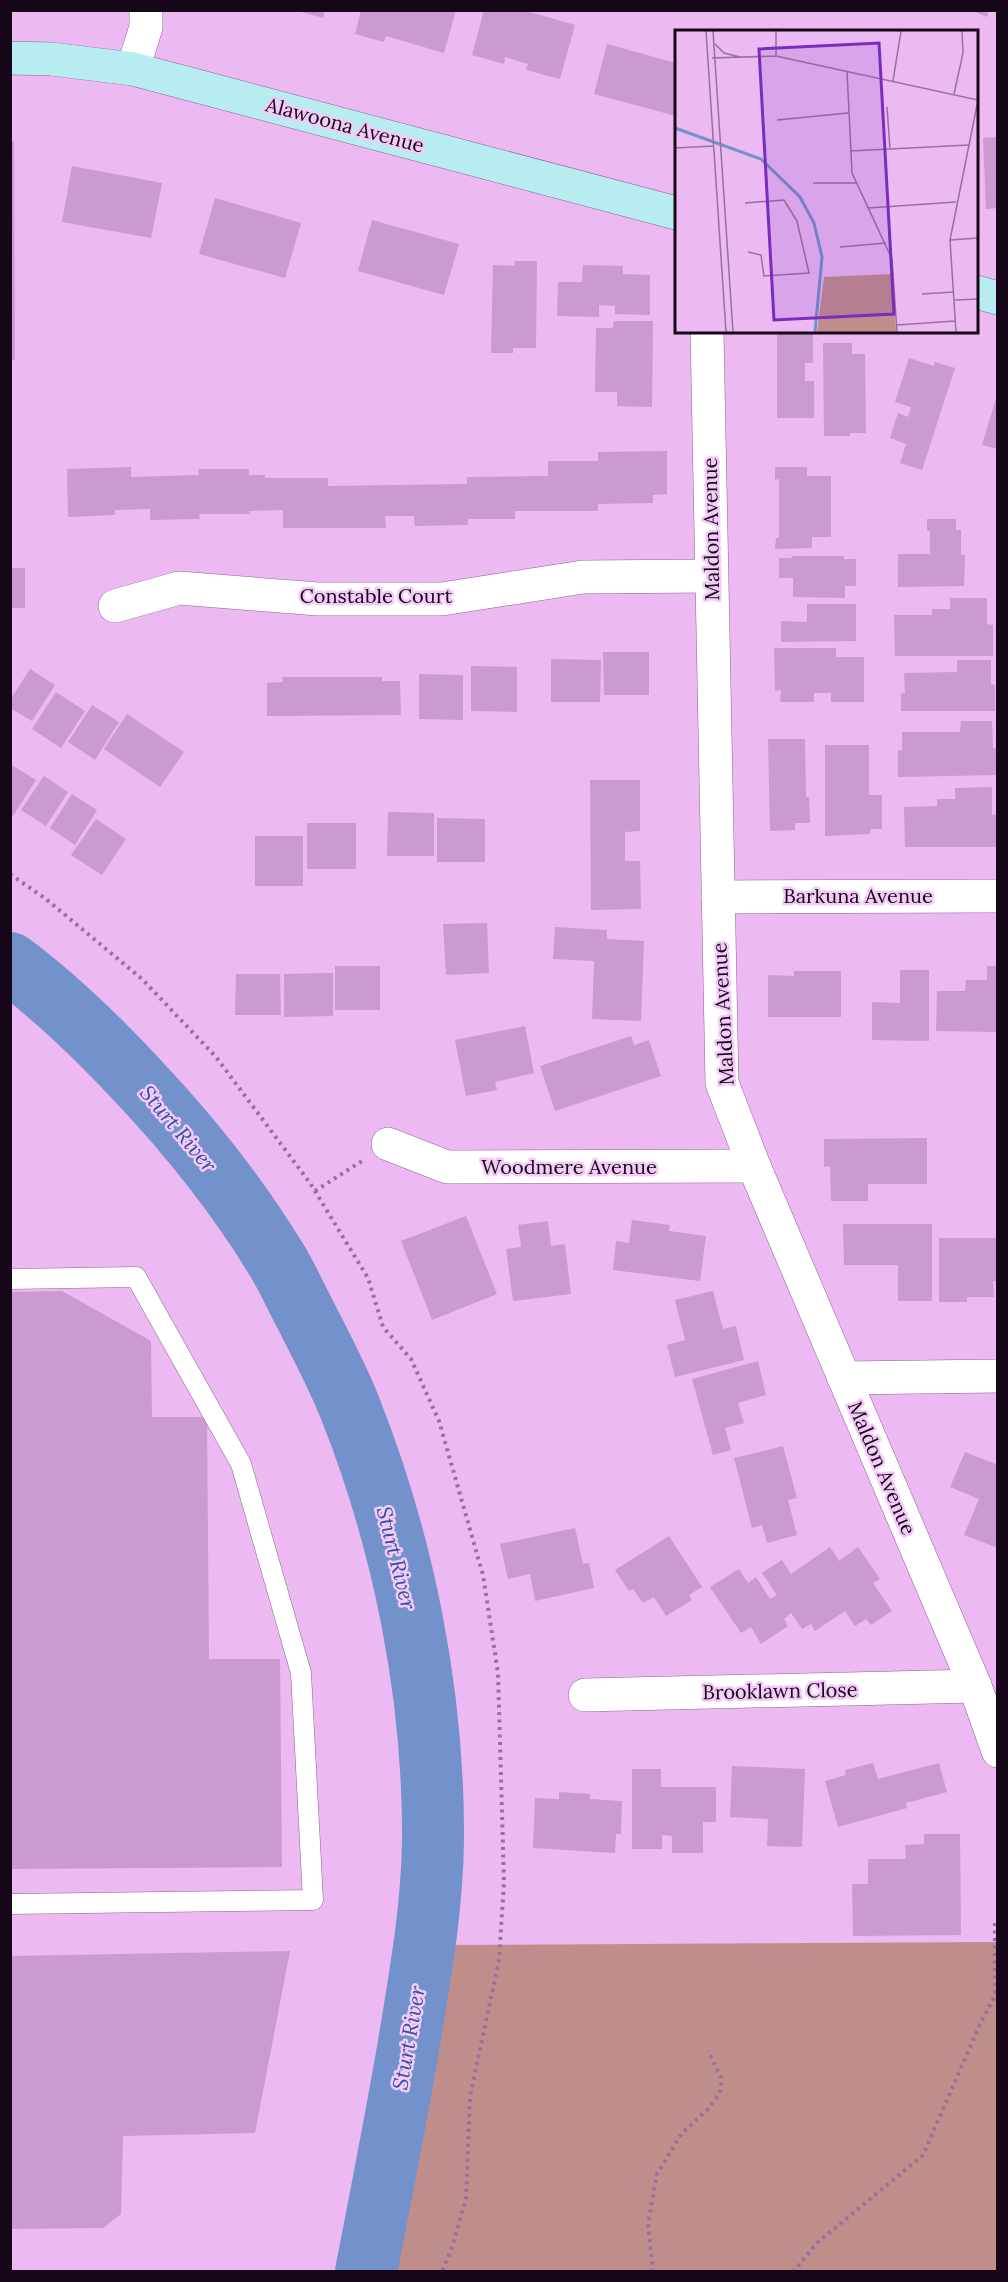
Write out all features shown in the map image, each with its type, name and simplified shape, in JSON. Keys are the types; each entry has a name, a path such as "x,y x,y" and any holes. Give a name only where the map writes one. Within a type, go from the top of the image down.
{"street":[{"path":"133,69 146,27 146,10"},
{"name":"Alawoona Avenue","path":"10,58 51,59 133,69 675,213"},
{"path":"978,293 998,298"},
{"name":"Maldon Avenue","path":"707,333 722,1083 754,1166 975,1686 998,1751"},
{"name":"Constable Court","path":"115,606 179,588 318,599 442,599 583,577 711,576"},
{"name":"Barkuna Avenue","path":"718,897 998,896"},
{"name":"Woodmere Avenue","path":"388,1144 447,1167 754,1166"},
{"path":"844,1378 998,1376"},
{"name":"Brooklawn Close","path":"585,1695 975,1686"}],"lane":[{"path":"10,1279 136,1277 241,1464 300,1673 313,1900 10,1904"}],"path":[{"path":"10,874 46,899 142,979 216,1057 315,1191 368,1278 383,1327 411,1359 439,1421 483,1575 498,1673 504,1882 499,1960 470,2097 466,2199 453,2244 442,2271"},
{"path":"315,1191 388,1144"},
{"path":"794,2271 817,2243 924,2156 981,2022 995,1996 995,1922 998,1922"},
{"path":"653,2271 648,2224 657,2174 682,2133 708,2109 720,2093 722,2079 708,2051"}],"shaded area":[{"path":"997,1942 997,2271 383,2271 443,1945"}],"building":[{"path":"294,10 325,10 323,18"},
{"path":"361,10 456,10 444,53 386,36 384,42 355,34"},
{"path":"484,10 523,10 575,25 560,79 526,70 528,64 505,57 504,64 472,55"},
{"path":"970,10 989,10 987,17"},
{"path":"607,44 675,63 675,116 594,94"},
{"path":"998,137 998,208 986,209 983,138"},
{"path":"10,141 14,141 15,360 10,360"},
{"path":"72,166 162,183 151,238 62,222"},
{"path":"215,198 301,223 285,278 199,254"},
{"path":"372,220 459,244 444,295 358,271"},
{"path":"515,261 537,261 536,348 513,348 513,353 491,353 493,265 514,266"},
{"path":"583,265 623,266 623,274 650,275 650,315 615,314 615,306 599,305 599,317 557,316 558,282 582,282"},
{"path":"614,321 653,321 652,407 617,406 617,392 595,392 596,328 613,328"},
{"path":"777,333 813,333 813,363 805,363 805,381 814,381 814,418 777,418"},
{"path":"823,343 852,343 852,354 865,354 866,433 850,433 850,436 824,436"},
{"path":"909,358 934,366 935,362 955,368 922,470 900,463 906,444 890,438 898,413 908,417 911,407 895,402"},
{"path":"998,392 998,449 982,445"},
{"path":"667,451 667,494 653,495 653,503 598,504 598,511 515,511 515,519 468,519 468,525 415,526 414,516 385,516 386,528 283,528 283,510 249,511 250,514 199,514 200,519 150,520 150,509 115,510 115,515 68,517 67,469 131,467 131,477 199,475 198,469 249,469 249,475 265,475 265,478 328,478 328,486 467,484 467,477 548,476 548,461 598,461 598,452"},
{"path":"775,467 807,467 807,476 831,476 831,537 812,537 812,548 775,549 776,538 779,538 779,479 775,480"},
{"path":"927,519 956,519 956,530 961,530 961,555 965,555 964,586 898,587 898,554 930,554 930,531 927,531"},
{"path":"791,556 844,556 844,559 856,559 856,586 845,586 845,598 793,597 793,578 779,578 779,558 792,558"},
{"path":"10,568 25,568 25,608 10,608"},
{"path":"950,598 987,598 987,624 993,625 993,656 895,656 894,615 932,615 932,609 950,609"},
{"path":"807,604 856,604 856,641 781,642 781,621 807,622"},
{"path":"774,648 836,648 836,657 864,657 864,702 831,702 831,693 814,693 814,702 780,702 781,690 775,691"},
{"path":"603,652 649,652 649,695 604,695"},
{"path":"551,659 601,660 600,702 551,702"},
{"path":"957,660 991,660 991,684 995,685 995,711 901,711 901,693 905,694 904,673 957,672"},
{"path":"471,666 517,667 517,712 471,711"},
{"path":"30,669 55,685 32,721 10,708 10,700"},
{"path":"419,674 463,675 463,720 419,719"},
{"path":"282,677 382,677 382,681 400,681 401,715 267,716 267,683 283,682"},
{"path":"56,692 85,711 61,748 32,729"},
{"path":"92,705 119,722 95,760 68,742"},
{"path":"127,714 184,752 160,787 104,749"},
{"path":"961,721 992,721 993,748 998,748 998,775 898,777 898,750 902,751 902,732 960,732"},
{"path":"768,739 805,739 806,797 809,797 810,823 795,823 795,830 770,831"},
{"path":"825,745 869,745 869,795 882,795 882,829 871,829 870,834 825,836"},
{"path":"10,764 36,780 13,816 10,814"},
{"path":"44,776 68,792 46,826 21,810"},
{"path":"590,780 640,780 640,831 625,832 625,861 640,861 641,909 591,910"},
{"path":"992,787 992,815 998,814 998,847 905,847 904,807 937,806 937,799 955,799 955,788"},
{"path":"72,794 97,810 75,845 50,828"},
{"path":"388,812 434,813 434,856 387,856"},
{"path":"437,818 485,819 485,862 437,862"},
{"path":"96,819 126,839 102,875 71,855"},
{"path":"307,823 356,823 356,869 307,869"},
{"path":"255,836 303,836 303,886 255,886"},
{"path":"487,923 489,973 446,975 443,924"},
{"path":"555,927 607,930 607,939 644,941 641,1021 592,1019 594,961 553,959"},
{"path":"335,966 380,966 380,1010 335,1010"},
{"path":"987,966 998,966 998,1032 936,1031 937,991 965,991 966,980 987,980"},
{"path":"900,970 929,970 929,1041 872,1040 872,1002 900,1003"},
{"path":"794,971 841,971 841,1017 768,1017 768,975 794,976"},
{"path":"333,973 333,1016 284,1017 284,974"},
{"path":"236,974 280,974 281,1015 235,1015"},
{"path":"525,1026 534,1073 495,1082 497,1090 466,1096 455,1040"},
{"path":"631,1036 634,1045 649,1040 661,1076 555,1111 540,1066"},
{"path":"927,1138 927,1184 868,1184 868,1201 831,1201 830,1166 824,1167 824,1139"},
{"path":"466,1216 497,1294 432,1320 401,1241"},
{"path":"632,1220 670,1225 669,1231 706,1236 700,1281 613,1270 616,1241 629,1243"},
{"path":"548,1221 551,1246 565,1244 571,1294 513,1301 506,1249 521,1247 518,1225"},
{"path":"843,1224 932,1224 932,1301 898,1301 898,1265 844,1265"},
{"path":"939,1238 998,1238 998,1281 993,1281 994,1297 967,1297 967,1302 939,1302"},
{"path":"62,1291 151,1341 152,1417 207,1417 209,1659 280,1659 282,1867 10,1869 10,1292"},
{"path":"713,1291 723,1329 736,1326 744,1360 675,1377 667,1345 685,1340 675,1300"},
{"path":"758,1361 766,1395 738,1403 744,1423 725,1428 731,1450 713,1455 692,1379"},
{"path":"783,1446 797,1498 788,1500 797,1535 767,1543 762,1525 752,1528 734,1458"},
{"path":"965,1452 998,1465 998,1548 964,1535 979,1499 950,1487"},
{"path":"575,1528 583,1564 589,1563 594,1588 535,1601 530,1574 508,1579 500,1544"},
{"path":"669,1536 702,1587 689,1595 692,1600 666,1616 654,1597 643,1603 633,1589 629,1591 615,1570"},
{"path":"830,1547 839,1561 858,1547 880,1579 873,1583 892,1611 871,1625 866,1619 855,1626 845,1611 815,1631 811,1624 802,1629 791,1613 784,1619 788,1626 761,1644 751,1627 741,1633 710,1587 739,1569 748,1583 756,1577 770,1599 777,1595 762,1573 782,1560 791,1574"},
{"path":"873,1763 878,1779 939,1763 947,1792 906,1803 907,1808 838,1827 825,1781 846,1775 845,1770"},
{"path":"732,1766 805,1769 802,1847 767,1846 768,1819 730,1817"},
{"path":"632,1769 661,1769 661,1787 716,1787 716,1822 703,1822 703,1853 672,1853 672,1836 662,1835 662,1849 632,1849"},
{"path":"559,1792 590,1794 590,1799 622,1801 621,1834 616,1834 615,1853 533,1848 535,1798 559,1799"},
{"path":"924,1834 960,1834 961,1935 853,1936 852,1884 868,1884 868,1859 906,1859 905,1845 924,1844"},
{"path":"290,1951 255,2133 123,2136 121,2214 103,2228 10,2229 10,1956"}],"waterway":[{"name":"Sturt River","path":"10,963 61,1004 123,1065 194,1144 261,1235 283,1271 339,1383 369,1460 386,1512 412,1621 421,1676 428,1731 433,1841 428,1918 421,1968 399,2100 366,2272"}]}
